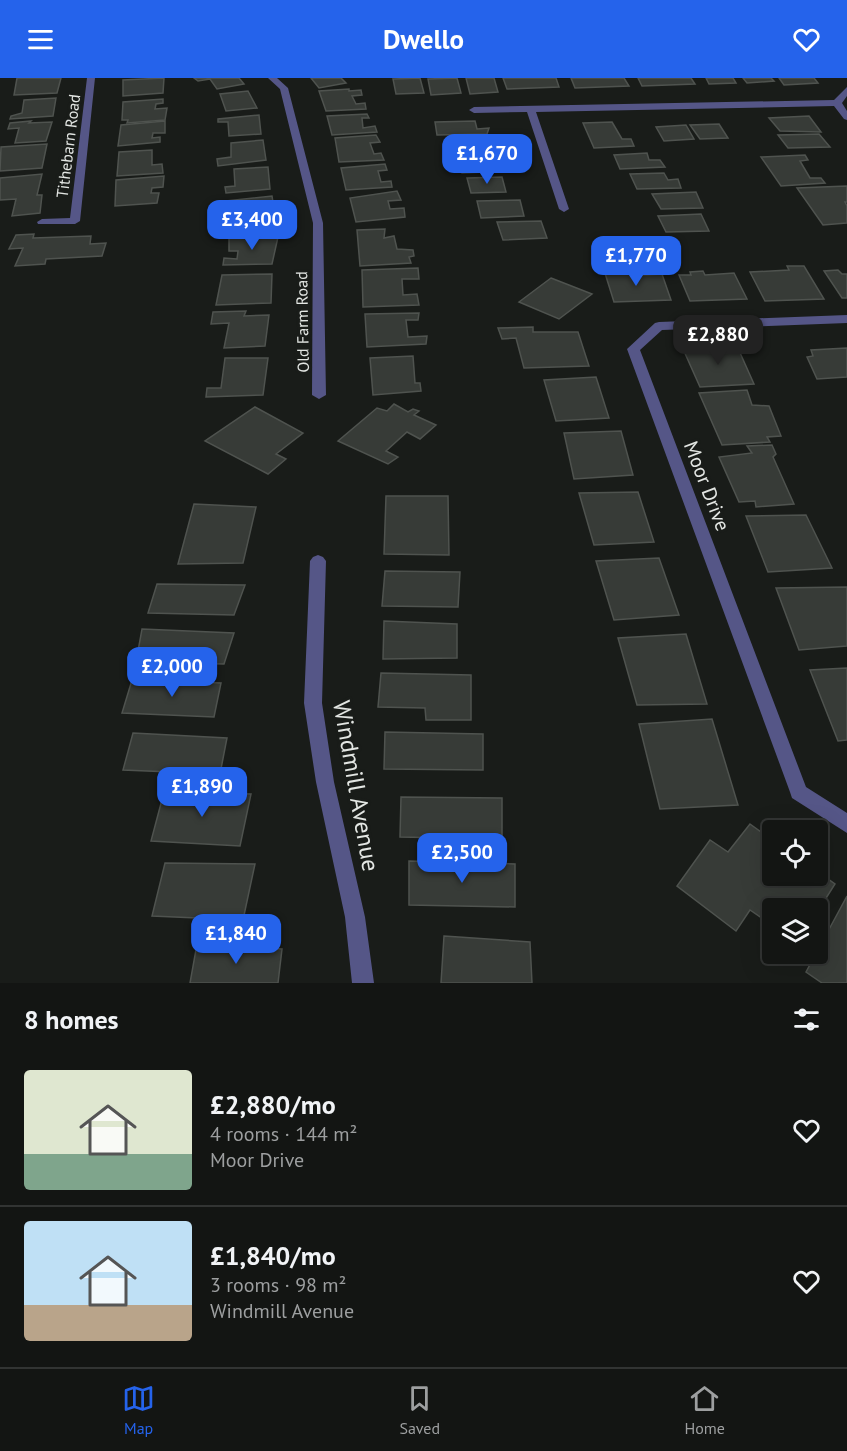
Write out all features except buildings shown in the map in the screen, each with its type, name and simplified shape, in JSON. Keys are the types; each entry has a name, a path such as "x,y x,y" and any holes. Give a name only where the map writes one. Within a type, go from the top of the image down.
{"street":[{"name":"Tithebarn Road","path":"42,222 75,221 91,78"},
{"name":"Old Farm Road","path":"273,78 284,88 318,223 319,395"},
{"path":"837,103 847,90"},
{"path":"474,110 837,103"},
{"path":"837,103 847,117"},
{"path":"531,109 564,209"},
{"name":"Moor Drive","path":"847,320 659,326 633,349 799,792 847,824"},
{"name":"Windmill Avenue","path":"318,561 313,703 325,782 355,917 363,983"}]}
